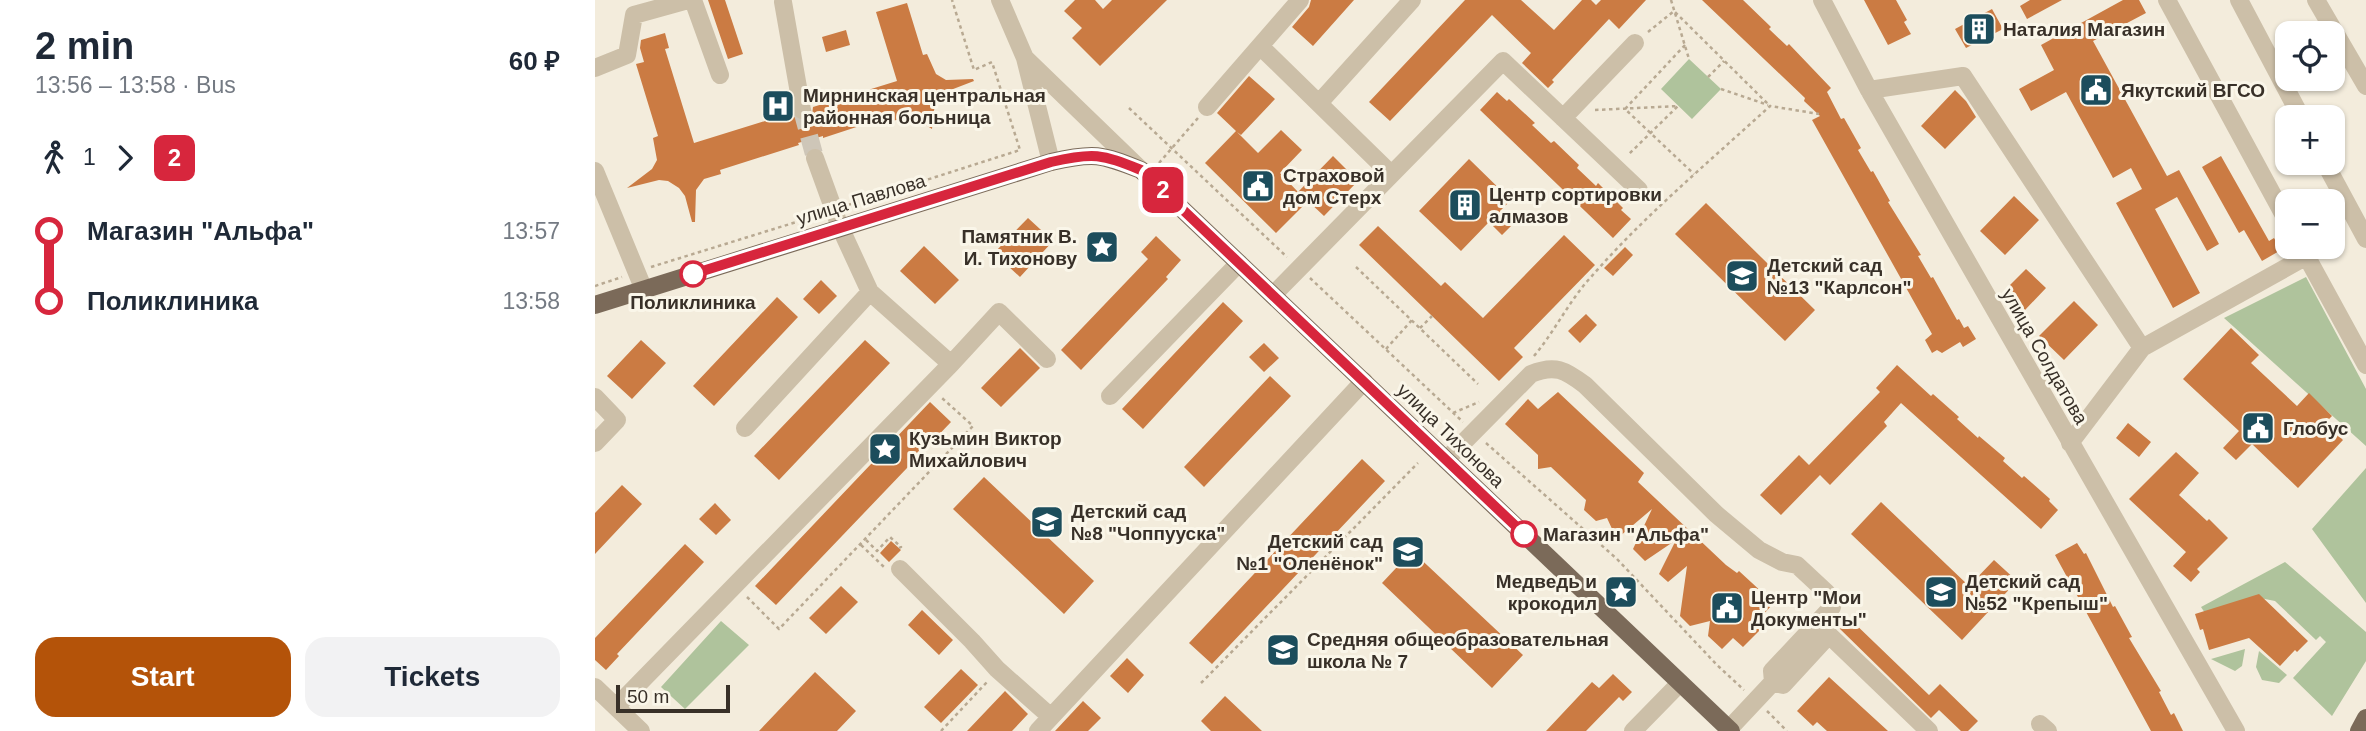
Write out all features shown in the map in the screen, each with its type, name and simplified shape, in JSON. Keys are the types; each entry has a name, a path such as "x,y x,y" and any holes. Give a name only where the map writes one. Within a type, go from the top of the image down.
{"main road":[{"name":"улица Павлова","path":"595,306 1051,162 1090,155 1104,156 1144,173"},
{"name":"улица Тихонова","path":"1144,173 1730,730"},
{"path":"2359,731 2366,718"}],"street":[{"path":"595,68 627,55 634,15 691,0 720,75"},
{"path":"1000,0 1025,58 1051,162"},
{"path":"1206,107 1300,0"},
{"path":"1319,103 1412,0"},
{"name":"улица Солдатова","path":"1822,0 1869,90 2236,731"},
{"path":"2167,0 2275,199"},
{"path":"2239,0 2295,105"},
{"path":"2316,0 2366,86"},
{"path":"783,1 802,110"},
{"path":"1567,114 1635,43"},
{"path":"1261,47 1391,174"},
{"path":"1025,58 1144,173"},
{"path":"1273,295 1503,61 1567,114 1639,190"},
{"path":"1869,90 1963,76 2142,348"},
{"path":"815,158 835,209 839,228 870,292 951,364"},
{"path":"595,172 644,289"},
{"path":"2331,175 2366,239"},
{"path":"2070,443 2142,348 2292,259"},
{"path":"2308,259 2366,365"},
{"path":"1110,396 1239,262"},
{"path":"745,428 870,292"},
{"path":"616,707 999,312 1047,359"},
{"path":"1446,460 1531,374 1545,368 1571,374 1716,514 1759,550 1782,562 1797,565 1833,601 1832,607 1822,620 1772,671 1773,682"},
{"path":"1038,731 1364,381"},
{"path":"595,397 617,420 595,443"},
{"path":"900,569 998,670 1051,717"},
{"path":"1773,682 1783,685 1829,635 1929,731"},
{"path":"1730,730 1773,682"},
{"path":"1633,731 1680,683"},
{"path":"595,687 641,731"}],"path":[{"path":"595,286 1020,150 992,62 974,71 952,0"},
{"path":"1671,0 1689,59"},
{"path":"1635,43 1674,11"},
{"path":"1674,11 1770,106"},
{"path":"1625,109 1685,45"},
{"path":"1708,77 1724,61"},
{"path":"1721,89 1770,106 1819,114"},
{"path":"1567,114 1678,106 1615,167"},
{"path":"1527,364 1551,336 1588,280 1630,234 1770,106"},
{"path":"1144,173 1171,149 1206,107"},
{"path":"1129,108 1453,413 1617,559 1717,665 1787,731"},
{"path":"1625,109 1695,175"},
{"path":"1356,267 1478,384"},
{"path":"1420,328 1432,316"},
{"path":"1386,350 1412,320"},
{"path":"735,585 779,629 866,540 973,426 929,386"},
{"path":"1453,413 1478,402"},
{"path":"1201,683 1418,463"},
{"path":"866,540 877,551 890,537 901,547 899,548"},
{"path":"948,731 943,729 998,670"}],"green space":[{"path":"1689,59 1721,89 1692,119 1661,89"},
{"path":"2306,277 2366,389 2366,446 2224,318"},
{"path":"2366,468 2366,603 2312,529"},
{"path":"2285,562 2366,632 2366,661 2332,716 2293,678 2326,642 2320,636 2316,640 2275,601 2255,597 2205,613 2201,607"},
{"path":"721,621 749,645 685,709 661,687"},
{"path":"2245,649 2242,666 2235,671 2211,659"},
{"path":"2259,651 2287,675 2279,683 2262,680 2256,667"}],"building":[{"path":"708,0 725,0 743,54 728,59"},
{"path":"1075,0 1095,0 1103,9 1112,0 1167,0 1100,66 1072,38 1082,28 1064,11"},
{"path":"1311,0 1354,0 1313,46 1292,27 1309,7"},
{"path":"1465,0 1521,0 1554,30 1582,0 1591,0 1596,5 1601,0 1646,0 1619,29 1609,19 1552,80 1554,82 1548,88 1522,63 1531,53 1492,15 1390,121 1369,102"},
{"path":"1702,0 1743,0 1771,27 1769,29 1787,46 1789,44 1831,88 1827,92 1861,148 1858,150 1921,255 1918,256 1957,320 1959,319 1964,328 1968,326 1976,339 1963,347 1960,342 1942,353 1937,350 1932,353 1925,340 1932,334 1812,120 1820,116 1804,101 1805,98"},
{"path":"1864,0 1896,0 1911,34 1888,45"},
{"path":"2030,0 2062,0 2027,19 2020,6"},
{"path":"2123,0 2139,0 2146,13 2093,41 2167,176 2179,170 2219,244 2207,251 2177,197 2155,209 2200,293 2173,308 2116,203 2142,189 2131,168 2113,178 2066,92 2031,111 2019,89 2054,70 2041,45"},
{"path":"907,3 923,55 927,54 936,74 946,80 974,81 940,97 934,110 932,129 913,117 891,121 890,116 823,138 798,143 799,145 720,170 721,174 704,179 696,190 695,222 692,222 685,196 668,181 659,180 627,188 652,169 657,160 653,138 658,136 636,64 644,62 641,40 665,33 669,48 665,49 694,143 791,113 797,120 805,121 812,115 813,107 897,81 876,12"},
{"name":"Наталия Магазин","path":"1992,9 2003,29 1966,48 1955,29"},
{"path":"846,30 850,45 826,52 822,37"},
{"path":"1249,76 1275,99 1241,135 1237,132 1258,153 1281,130 1302,150 1280,173 1298,192 1333,156 1358,181 1324,216 1308,201 1276,233 1205,163 1236,131 1217,113"},
{"path":"1955,90 1976,117 1945,149 1921,126"},
{"path":"1497,92 1507,101 1509,99 1535,123 1532,125 1551,143 1554,141 1579,165 1577,168 1596,186 1598,183 1623,208 1621,210 1631,219 1613,238 1480,110"},
{"path":"2221,156 2269,241 2275,240 2275,253 2262,261 2244,230 2239,233 2202,167"},
{"name":"Центр сортировки алмазов","path":"1469,159 1511,200 1500,211 1514,223 1502,235 1489,222 1461,251 1419,211"},
{"path":"2014,196 2039,220 2005,255 1980,231"},
{"path":"1706,203 1815,310 1785,341 1675,234"},
{"path":"1028,218 1053,241 1020,277 994,253"},
{"path":"1378,226 1441,286 1445,282 1483,318 1564,235 1595,265 1514,348 1523,357 1499,381 1359,245"},
{"path":"1156,236 1181,260 1166,277 1168,279 1081,370 1061,350 1148,259 1141,252"},
{"path":"924,246 959,280 935,304 900,271"},
{"path":"1625,247 1633,255 1613,276 1604,268"},
{"path":"2026,269 2046,288 2025,310 2005,290"},
{"path":"821,280 837,296 819,314 803,299"},
{"path":"777,297 798,317 714,406 693,386"},
{"path":"2074,301 2098,325 2064,360 2039,336"},
{"path":"1223,302 1243,321 1143,429 1122,409"},
{"path":"1586,314 1597,325 1580,343 1568,331"},
{"path":"2231,328 2259,355 2251,363 2297,406 2309,393 2332,416 2325,423 2343,440 2298,488 2252,444 2236,460 2223,448 2239,431 2183,379"},
{"path":"641,340 666,363 632,399 607,376"},
{"path":"865,340 890,363 779,480 754,456"},
{"path":"1264,343 1279,358 1264,372 1249,357"},
{"path":"1020,348 1040,368 1001,407 981,388"},
{"path":"1897,365 1959,417 1957,419 1978,438 1979,436 2005,458 2003,461 2022,478 2024,476 2050,499 2058,510 2041,529 1901,403 1884,422 1887,426 1830,485 1820,475 1781,515 1760,495 1799,455 1809,465 1880,392 1876,388"},
{"path":"1270,376 1291,396 1204,487 1184,467"},
{"path":"1558,392 1644,473 1638,482 1726,565 1737,573 1739,571 1772,605 1761,617 1761,629 1743,647 1733,638 1722,649 1708,636 1710,621 1690,626 1680,616 1687,566 1668,582 1659,574 1676,540 1645,561 1633,549 1652,509 1619,537 1607,518 1596,521 1584,510 1586,500 1551,467 1538,469 1538,455 1505,424 1528,399 1538,409"},
{"path":"930,402 951,422 776,605 755,586"},
{"path":"2128,423 2151,442 2139,457 2116,438"},
{"path":"2176,452 2199,473 2179,495 2228,538 2197,569 2200,572 2191,582 2173,566 2186,552 2129,499"},
{"path":"1362,459 1385,481 1212,664 1189,643"},
{"path":"984,477 1094,581 1064,614 953,509"},
{"path":"622,485 642,504 595,554 595,513"},
{"path":"1881,502 1969,586 1994,560 2017,581 1962,640 1851,534"},
{"path":"715,503 731,520 716,535 699,519"},
{"path":"891,541 901,550 889,562 880,553"},
{"path":"2077,543 2084,554 2086,553 2113,607 2115,606 2132,637 2129,638 2161,691 2159,692 2171,715 2174,713 2183,731 2151,731 2055,555"},
{"path":"685,544 704,562 617,654 619,656 606,670 595,660 595,638"},
{"path":"1412,551 1523,655 1492,688 1382,583"},
{"path":"841,586 858,602 826,634 809,618"},
{"path":"2259,594 2308,641 2280,666 2249,638 2209,650 2195,614"},
{"path":"922,610 953,640 939,655 908,625"},
{"path":"1849,618 1929,695 1940,684 1978,721 1968,731 1961,731 1939,710 1931,718 1839,628"},
{"path":"1127,658 1144,675 1128,693 1110,676"},
{"path":"961,669 978,685 941,723 924,707"},
{"path":"815,672 856,711 837,731 759,731"},
{"path":"1613,674 1632,692 1623,701 1619,697 1586,731 1546,731 1592,682 1599,688"},
{"path":"1829,677 1888,731 1827,731 1817,722 1813,726 1797,711"},
{"path":"1005,691 1028,714 1012,731 967,731"},
{"path":"1225,696 1262,731 1211,731 1201,721"},
{"path":"1083,701 1101,718 1088,731 1055,731"}],"tunnel":[{"path":"802,110 815,158"}],"bus line":[{"name":"2","path":"693,274 1051,162 1075,156 1104,156 1141,170 1524,534"}],"place":[{"name":"Наталия Магазин","path":"1979,29"},
{"name":"Якутский ВГСО","path":"2096,90"},
{"name":"Мирнинская центральная районная больница","path":"778,106"},
{"name":"Страховой дом Стерх","path":"1258,186"},
{"name":"Центр сортировки алмазов","path":"1465,205"},
{"name":"Памятник В. И. Тихонову","path":"1102,247"},
{"name":"Поликлиника","path":"693,274"},
{"name":"Детский сад №13 \"Карлсон\"","path":"1742,276"},
{"name":"Глобус","path":"2258,428"},
{"name":"Кузьмин Виктор Михайлович","path":"885,449"},
{"name":"Детский сад №8 \"Чоппууска\"","path":"1047,522"},
{"name":"Магазин \"Альфа\"","path":"1524,534"},
{"name":"Детский сад №1 \"Оленёнок\"","path":"1408,552"},
{"name":"Медведь и крокодил","path":"1621,592"},
{"name":"Детский сад №52 \"Крепыш\"","path":"1941,592"},
{"name":"Центр \"Мои Документы\"","path":"1727,608"},
{"name":"Cредняя общеобразовательная школа № 7","path":"1283,650"}]}
